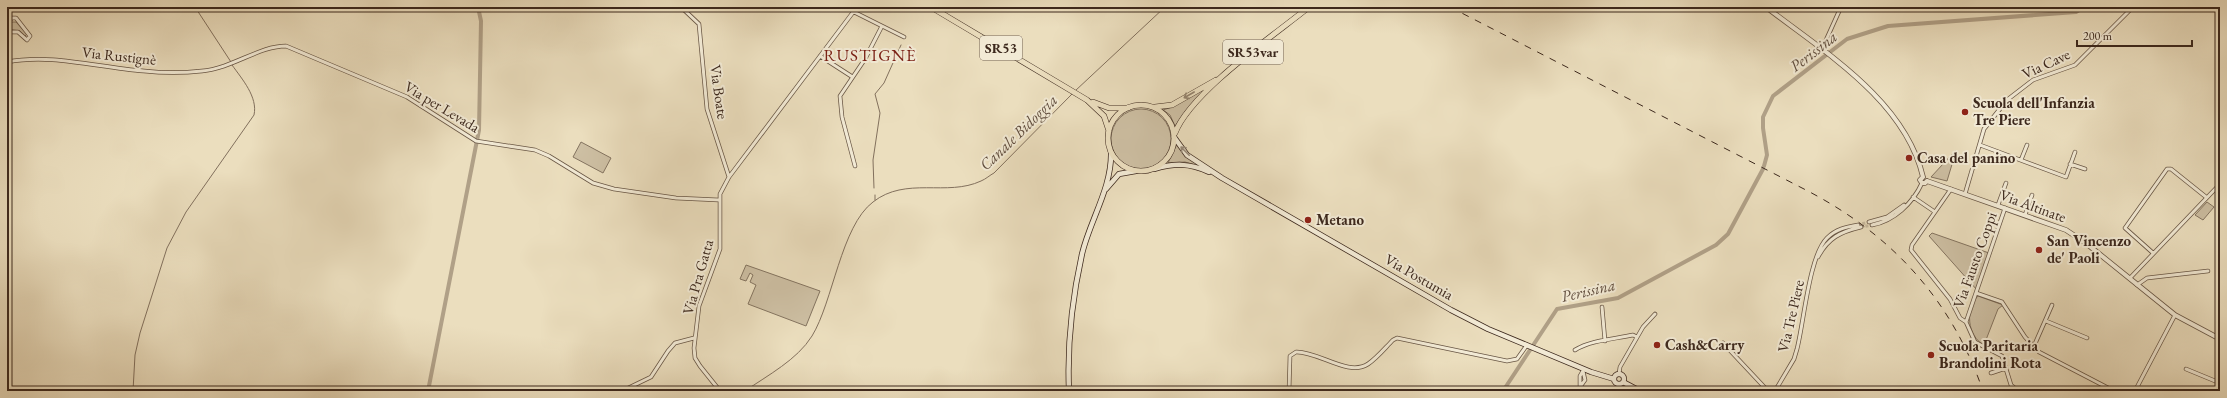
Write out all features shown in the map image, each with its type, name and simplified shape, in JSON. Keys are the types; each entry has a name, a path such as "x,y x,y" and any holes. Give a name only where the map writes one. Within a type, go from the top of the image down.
{"main road":[{"name":"SR53","path":"930,7 1071,89 1087,100 1104,116 1109,131 1108,140 1111,152"},
{"name":"SR53var","path":"1174,135 1179,122 1188,110 1222,76 1309,7"},
{"name":"SR53var","path":"1154,108 1172,105 1222,76"},
{"name":"SR53","path":"1087,100 1109,108 1129,108 1144,105 1154,108"},
{"path":"1109,131 1113,120 1129,108"},
{"path":"1103,193 1115,177 1124,172 1154,169 1169,157 1173,148 1174,135 1166,116 1154,108"},
{"name":"Via Postumia","path":"1174,135 1187,154 1222,178"},
{"path":"1111,152 1120,164 1136,171"},
{"path":"1069,391 1069,343 1074,299 1082,254 1111,169 1111,152"},
{"name":"Via Postumia","path":"1154,169 1172,164 1183,164 1199,167 1222,178 1451,310 1488,329 1583,370 1614,379 1616,383 1623,382"},
{"path":"1614,379 1620,374 1624,378 1623,382 1640,391"}],"street":[{"path":"677,7 682,7"},
{"name":"Via Boate","path":"682,7 699,24 701,31 708,109 729,177"},
{"name":"Via Pra Gatta","path":"720,391 695,358 694,338 703,295 720,249 720,194 729,177 857,7"},
{"path":"1766,7 1830,55 1865,86 1901,126 1923,177 1926,178 1927,181 1922,183 1910,200 1894,217 1871,224"},
{"path":"1824,50 1841,7"},
{"name":"Via Cave","path":"1965,194 1984,129 2011,96 2039,77 2075,65 2133,7"},
{"path":"854,12 904,37"},
{"path":"7,23 12,18 16,18 30,34 27,40 18,32 7,32"},
{"path":"855,166 842,117 840,100 841,93 865,59 882,26"},
{"name":"Via per Levada","path":"229,66 272,47 286,46 407,97 476,141 535,150 549,156 593,183 614,189 698,200 719,200"},
{"path":"820,56 852,76"},
{"name":"Via Rustignè","path":"7,62 42,59 160,72 202,71 229,66"},
{"path":"2021,160 2027,144"},
{"path":"1980,145 2066,177 2075,152"},
{"path":"2070,164 2085,169"},
{"path":"2153,253 2125,228 2168,169 2171,169 2206,197"},
{"path":"1922,183 1920,180 1923,177"},
{"name":"Via Altinate","path":"1927,181 2062,228 2081,239 2175,315 2220,338"},
{"path":"1998,205 2006,183"},
{"path":"2130,278 2220,184"},
{"name":"Via Fausto Coppi","path":"1951,189 1912,245 1912,254 1950,299 1960,318 1966,322 2005,208"},
{"path":"2025,215 2032,195"},
{"path":"1913,196 1935,212"},
{"name":"Via Tre Piere","path":"1775,391 1794,359 1814,266 1821,251 1831,239 1842,232 1859,226"},
{"path":"2137,285 2147,278 2208,270"},
{"path":"1976,293 2002,302 2025,337 2039,352 2057,363 2114,391"},
{"path":"2034,346 2052,305"},
{"path":"1602,307 1605,341"},
{"path":"1620,374 1620,367 1637,337 1643,327 1655,314"},
{"path":"2135,391 2175,315"},
{"path":"2046,321 2087,338"},
{"path":"1966,322 1973,340 1983,348 2000,354 2011,385 2018,391"},
{"path":"1575,350 1583,346 1633,335 1637,337"},
{"name":"Via Pra Gatta","path":"622,391 651,377 675,343 694,338"},
{"path":"1289,391 1290,356 1296,352 1310,353 1335,363 1353,368 1367,365 1397,338 1507,361 1517,359 1527,345"},
{"path":"1723,343 1768,391"},
{"path":"1991,373 2006,368"},
{"path":"2186,369 2220,383"},
{"path":"1576,391 1585,380 1583,370"}],"shaded area":[{"path":"12,22 16,22 27,34 25,36 20,31 7,29"},
{"path":"1211,85 1187,109 1175,126 1170,115 1163,110 1172,107"},
{"path":"1141,109 1157,114 1162,118 1166,123 1171,139 1166,155 1162,160 1157,164 1141,169 1125,164 1120,160 1116,155 1111,139 1116,123 1120,118 1125,114"},
{"path":"581,142 611,158 603,173 573,157"},
{"path":"1177,144 1206,168 1185,162 1168,163"},
{"path":"1955,151 1947,181 1931,177"},
{"path":"2207,202 2214,207 2203,220 2195,215"},
{"path":"1932,233 1989,253 1977,290 1929,236"},
{"path":"746,265 820,291 806,326 748,304 756,285 750,282 753,275 750,273 746,281 740,279"},
{"path":"1978,296 2003,305 1998,309 1984,345 1978,341 1974,335 1970,322 1971,308"}],"waterway":[{"path":"195,7 231,62"},
{"path":"428,391 479,130 481,21 478,7"},
{"name":"Canale Bidoggia","path":"1075,91 1165,7"},
{"name":"Perissina","path":"1764,166 1767,155 1763,117 1773,96 1847,39 1888,26 2076,12 2084,7"},
{"path":"874,188 873,160 880,113 875,94 884,83 901,45"},
{"path":"133,391 135,355 140,333 167,248 186,212 254,115 254,102 248,88 232,65"},
{"name":"Canale Bidoggia","path":"745,391 790,360 806,345 812,336 826,304 838,265 853,228 862,213 873,202 886,194 899,190 913,188 954,187 968,185 983,180 994,173 1073,93"},
{"name":"Perissina","path":"1503,391 1557,309 1618,298 1716,245 1728,234 1763,169"},
{"name":"Canale Bidoggia","path":"875,195 875,200"}],"tunnel":[{"path":"1858,225 1869,222"},
{"path":"1861,227 1872,225"}],"railway":[{"path":"1450,7 1804,189 1835,206 1864,226 1890,248 1914,272 1935,298 1954,326 1970,357 1983,391"}],"place":[{"name":"Scuola dell'Infanzia Tre Piere","path":"1965,112"},
{"name":"Casa del panino","path":"1909,158"},
{"name":"Metano","path":"1308,220"},
{"name":"San Vincenzo de' Paoli","path":"2039,250"},
{"name":"Cash&Carry","path":"1657,345"},
{"name":"Scuola Paritaria Brandolini Rota","path":"1931,355"}],"district":[{"name":"RUSTIGNÈ","path":"870,55"}]}
